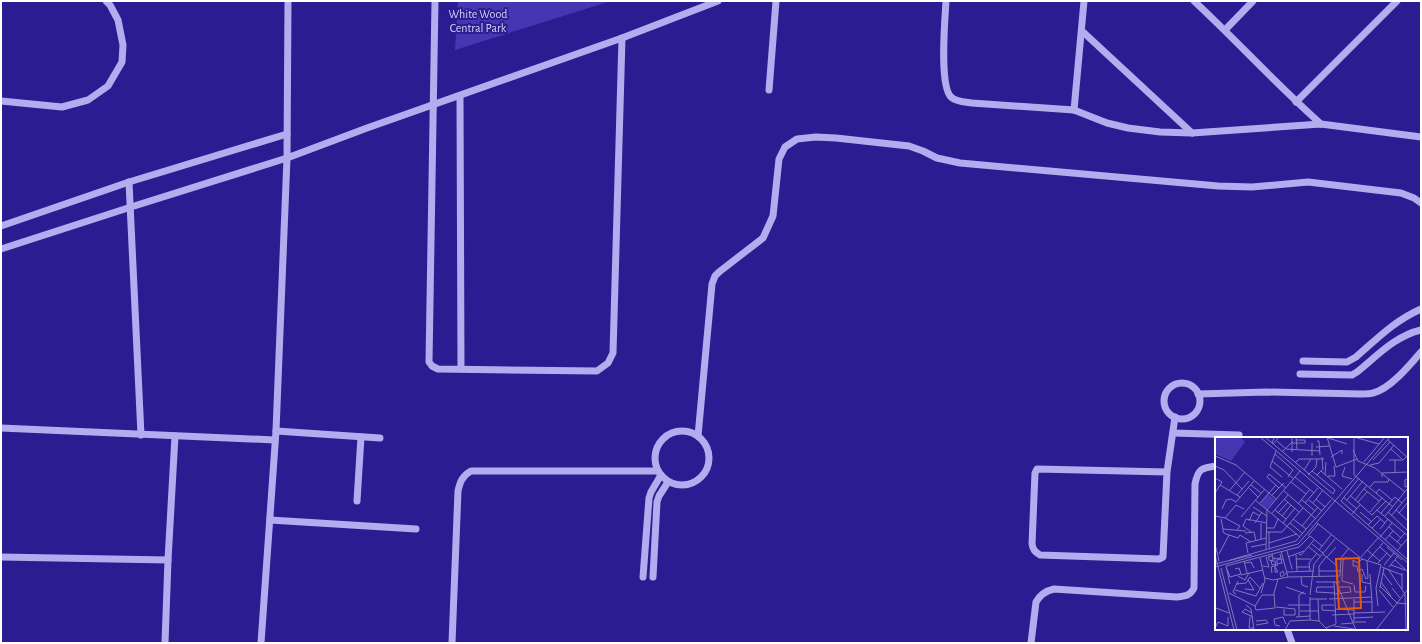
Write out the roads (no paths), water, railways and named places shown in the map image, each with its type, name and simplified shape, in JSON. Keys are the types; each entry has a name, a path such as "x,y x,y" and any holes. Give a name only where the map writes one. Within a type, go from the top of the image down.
{"street":[{"path":"1,101 62,107 88,100 108,86 122,62 123,44 118,20 110,5 106,1"},
{"path":"261,643 276,431 288,134 288,1"},
{"path":"434,1 429,362 432,366 438,369 597,371 608,363 613,353 622,38"},
{"path":"1,249 287,158 367,128 622,38 718,1"},
{"path":"769,90 776,1"},
{"path":"946,1 945,76 947,90 950,96 956,100 972,103 1074,110 1108,123 1128,128 1160,132 1192,133 1321,124 1421,137"},
{"path":"1074,110 1084,1"},
{"path":"1194,1 1225,30 1296,102 1321,124"},
{"path":"1225,30 1253,1"},
{"path":"1296,102 1398,1"},
{"path":"1082,31 1192,133"},
{"path":"460,96 461,369"},
{"path":"1,226 129,182 288,134"},
{"path":"698,436 712,284 715,276 719,272 763,238 773,216 779,159 785,147 797,139 816,137 836,138 909,146 937,158 955,162 1178,183 1252,187 1308,182 1401,193 1414,198 1421,203"},
{"path":"129,182 141,435"},
{"path":"1303,361 1350,361 1356,358 1394,323 1406,315 1421,309"},
{"path":"1300,374 1352,375 1397,340 1413,332 1421,330"},
{"path":"1198,394 1266,392 1374,393 1393,381 1421,352"},
{"path":"1179,383 1185,384 1190,386 1198,394 1199,406 1196,411 1187,418 1181,419 1175,417 1170,414 1164,404 1164,398 1169,388 1179,383"},
{"path":"1167,472 1038,469 1034,473 1033,549 1040,555 1162,558 1164,554 1167,472 1175,417"},
{"path":"1,428 275,440"},
{"path":"276,431 380,438"},
{"path":"674,432 691,432 705,443 709,451 710,460 708,470 702,478 686,486 676,485 668,482 660,473 655,459 656,450 660,442 666,436 674,432"},
{"path":"1173,433 1239,435"},
{"path":"165,643 175,436"},
{"path":"357,501 361,437"},
{"path":"1031,643 1036,602 1039,596 1047,591 1054,590 1177,597 1191,594 1194,588 1195,484 1197,473 1204,468 1215,466"},
{"path":"452,643 458,491 462,478 467,473 471,471 660,473"},
{"path":"643,577 649,498 660,473"},
{"path":"653,577 657,502 661,491 668,482"},
{"path":"270,520 416,529"},
{"path":"1,557 168,560"},
{"path":"1287,630 1292,643"}],"park label":[{"name":"White Wood Central Park","path":"478,21"}]}
